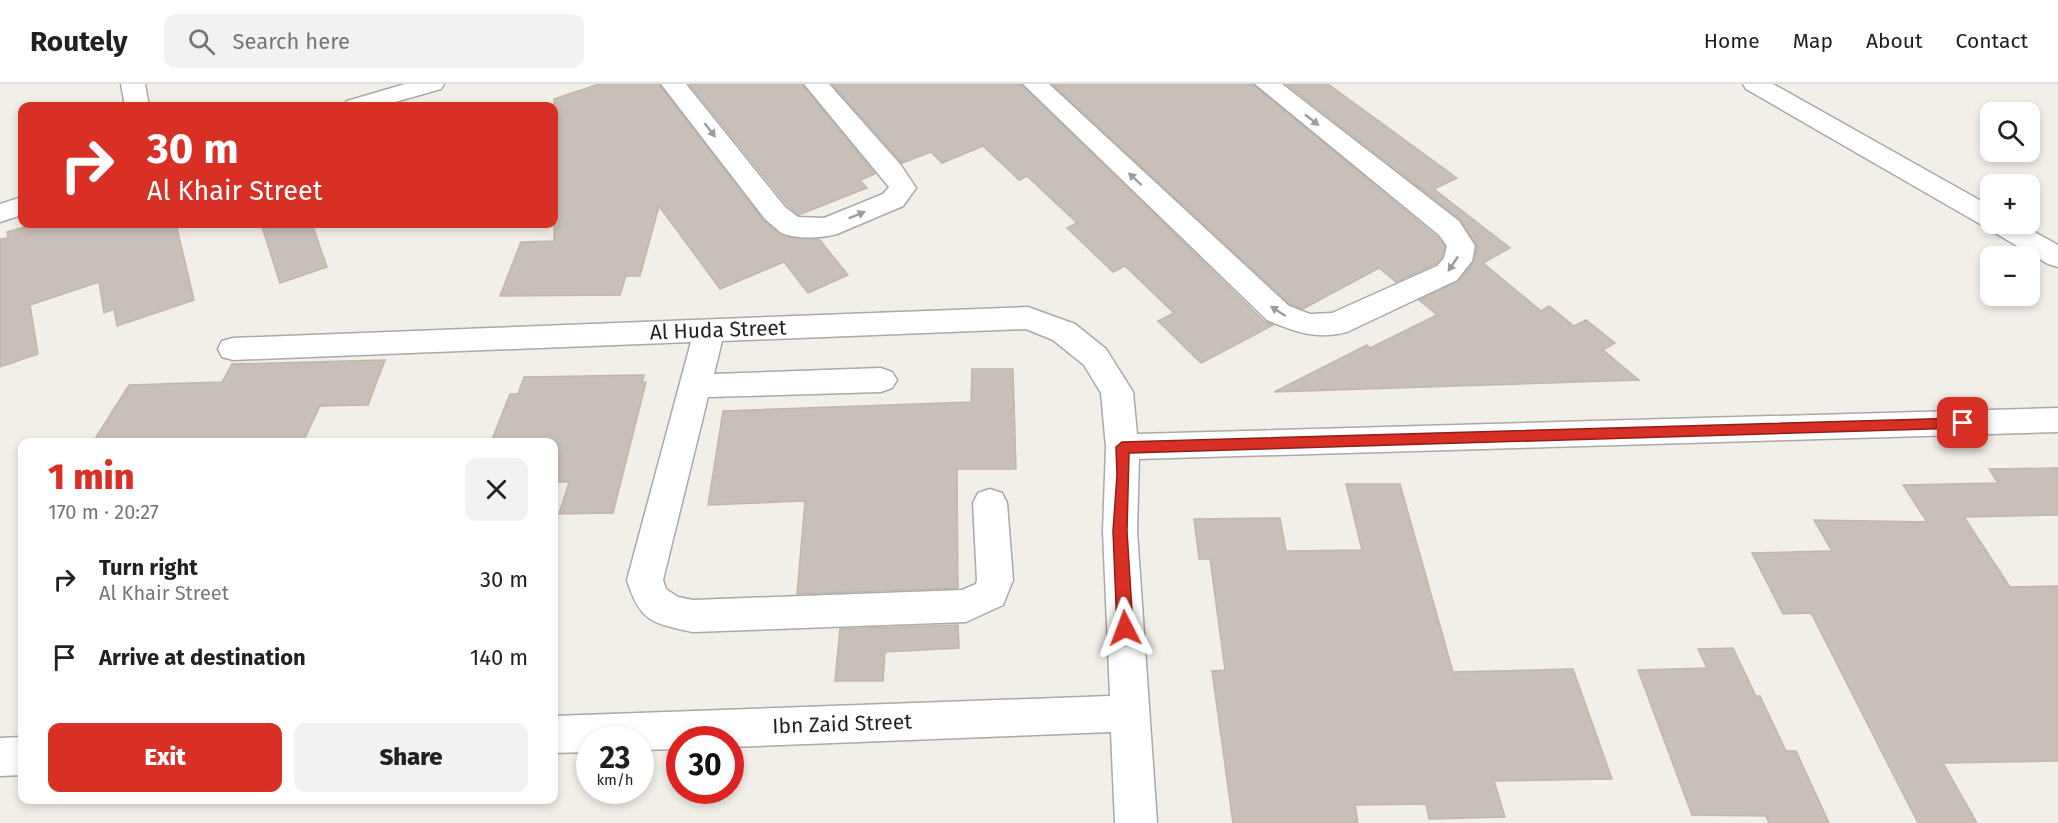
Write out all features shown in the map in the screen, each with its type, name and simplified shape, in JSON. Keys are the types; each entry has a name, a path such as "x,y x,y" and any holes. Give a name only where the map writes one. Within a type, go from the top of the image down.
{"street":[{"path":"133,84 136,102"},
{"path":"375,102 432,84"},
{"path":"673,84 775,213 791,226 827,227 893,200 903,188 891,170 816,84"},
{"path":"1035,84 1278,313 1307,325 1336,324 1447,273 1458,261 1461,246 1449,228 1267,84"},
{"path":"1755,84 1980,212"},
{"path":"0,213 18,207"},
{"path":"2018,234 2058,256"},
{"name":"Al Huda Street","path":"233,349 1028,318 1064,332 1095,357 1117,392 1124,475 1120,531 1130,713"},
{"path":"709,331 645,580 651,599 670,611 693,616 966,606 990,594 995,580 990,503"},
{"path":"693,387 881,380"},
{"path":"1122,447 2058,420"},
{"path":"1130,713 1136,823"},
{"name":"Ibn Zaid Street","path":"558,735 1130,713"},
{"path":"0,757 18,756"}],"building":[{"path":"599,84 659,84 763,220 785,237 819,239 848,275 808,293 784,262 720,289 659,206 640,276 626,276 620,295 500,296 521,242 554,241 554,228 558,228 558,102 554,102 554,99"},
{"path":"689,84 802,84 875,174 860,180 867,188 799,215 787,205"},
{"path":"832,84 1021,84 1265,322 1273,325 1201,363 1158,321 1174,313 1125,266 1113,272 1067,228 1077,223 1027,176 1019,180 983,146 942,163 931,152 902,163"},
{"path":"1052,84 1253,84 1437,237 1445,246 1442,257 1436,264 1396,282 1379,268 1303,309 1290,304"},
{"path":"1286,84 1328,84 1457,178 1434,189 1510,248 1483,263 1541,311 1549,306 1574,326 1586,320 1615,343 1603,350 1639,380 1274,392 1367,345 1370,348 1437,315 1419,300 1459,281 1474,262 1477,246 1460,219"},
{"path":"20,228 177,228 194,300 117,326 114,309 104,313 99,282 30,305 38,354 0,367 0,239 8,238 7,232"},
{"path":"262,228 313,228 327,267 280,283"},
{"path":"385,360 368,405 320,406 305,438 96,438 129,385 222,382 232,364"},
{"path":"972,369 1013,369 1016,469 957,469 958,588 797,594 805,501 708,505 723,411 971,402"},
{"path":"644,375 642,383 646,382 613,513 559,514 569,482 558,482 558,438 493,438 510,394 518,394 524,377"},
{"path":"2058,468 2058,515 1964,517 2010,587 2058,586 2058,761 1943,763 1977,823 1918,823 1811,613 1783,614 1752,553 1832,551 1814,520 1927,522 1903,485 1998,483 1989,469"},
{"path":"1346,484 1400,484 1453,672 1573,669 1612,779 1494,781 1505,817 1429,819 1426,804 1355,805 1358,823 1233,823 1212,671 1225,670 1210,559 1199,559 1194,519 1280,518 1286,551 1362,550"},
{"path":"958,625 959,648 885,652 883,681 835,681 840,629"},
{"path":"1733,648 1756,696 1760,696 1786,751 1796,751 1829,823 1769,823 1766,816 1692,815 1638,670 1707,668 1698,649"}],"route":[{"path":"1125,628 1120,531 1124,475 1122,447 1226,446 1963,423"}]}
